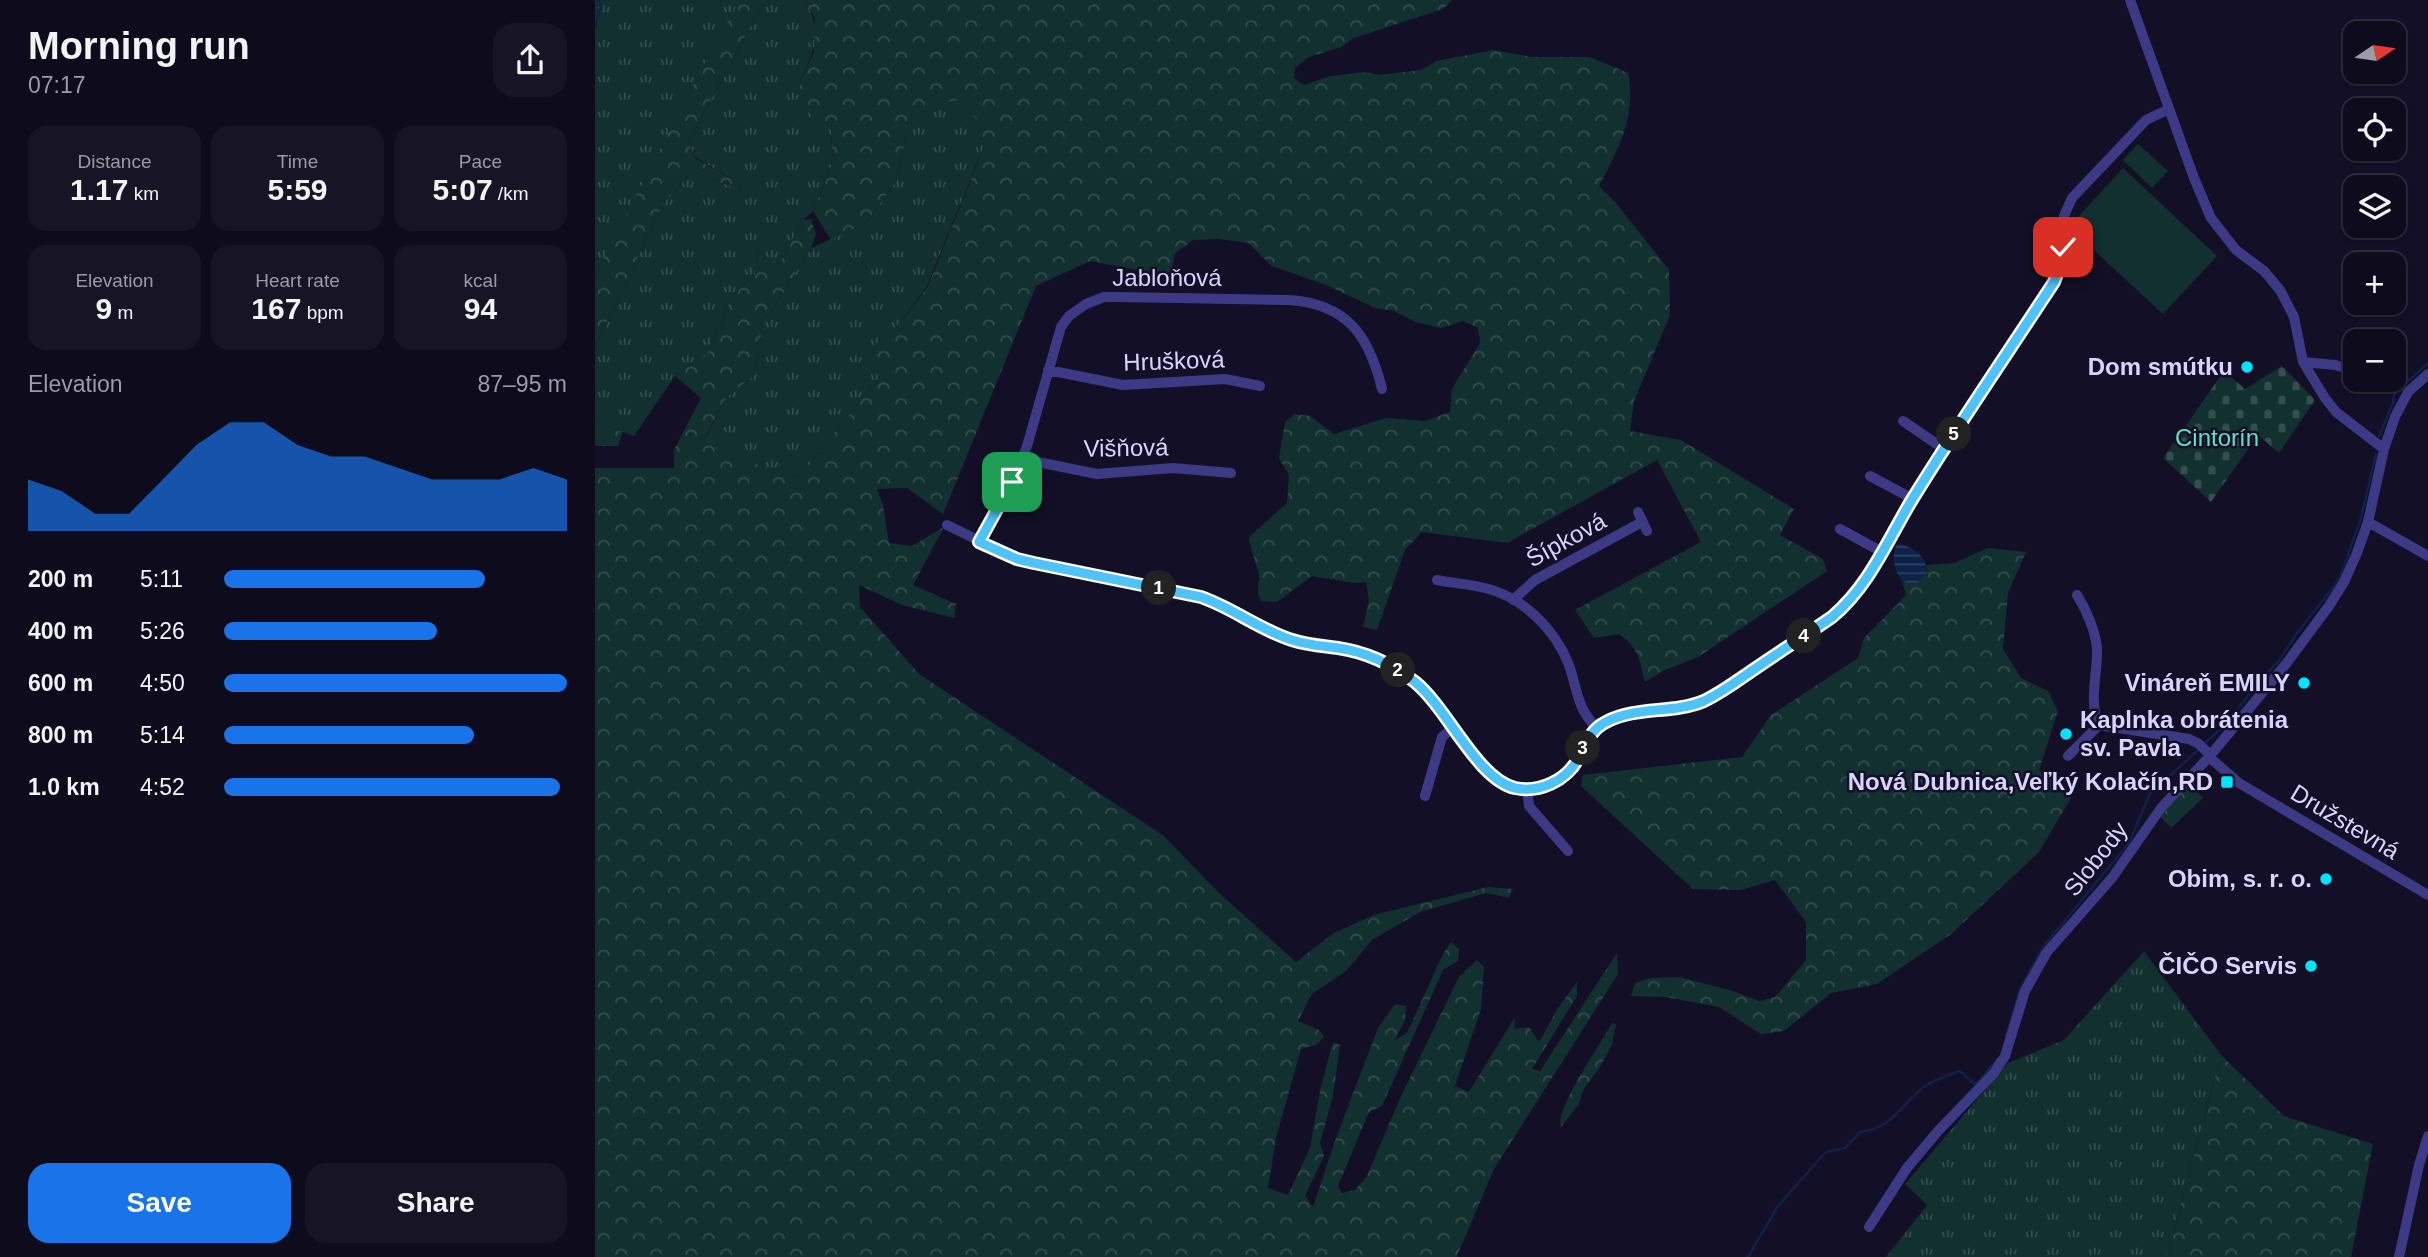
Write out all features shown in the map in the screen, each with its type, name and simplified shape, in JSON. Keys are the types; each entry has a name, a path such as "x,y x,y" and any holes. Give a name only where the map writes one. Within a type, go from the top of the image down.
{"street":[{"path":"2130,0 2204,203 2222,234 2236,250 2271,278 2280,290 2294,317 2303,362 2315,384 2336,412 2384,449"},
{"path":"947,524 1017,559 1201,597 1219,603 1291,640 1369,656 1400,671 1415,682 1432,699 1491,776 1507,785 1527,789 1543,787 1565,775 1597,728 1620,716 1691,706 1720,692 1846,605 1860,590 1944,449 2054,282 2062,257 2064,216 2072,198 2146,120 2169,109"},
{"name":"Jabloňová","path":"979,542 1023,459 1061,327 1077,309 1095,300 1118,297 1289,300 1325,307 1354,327 1373,356 1383,389"},
{"path":"2303,362 2343,367"},
{"name":"Hrušková","path":"1048,370 1123,385 1225,379 1260,386"},
{"name":"Slobody","path":"1869,1227 1907,1168 1938,1131 1994,1073 2005,1056 2025,991 2047,952 2112,878 2161,808 2206,751 2286,664 2329,606 2351,568 2368,522 2384,449 2395,417 2408,393 2428,374"},
{"path":"1903,421 1944,449"},
{"name":"Višňová","path":"1023,459 1097,474 1173,468 1231,473"},
{"path":"1870,476 1913,499"},
{"name":"Šípková","path":"1513,600 1535,580 1642,522"},
{"path":"2368,522 2428,555"},
{"path":"1840,529 1882,552"},
{"name":"Šípková","path":"1437,580 1485,588 1513,600 1536,617 1558,643 1570,668 1581,709 1597,728"},
{"path":"2068,756 2099,725 2093,704 2095,639 2084,606 2077,595"},
{"name":"Družstevná","path":"2099,725 2189,739 2206,751 2239,783 2428,895"},
{"path":"1425,796 1442,737 1454,727"},
{"path":"1527,789 1529,806 1565,845 1568,852"},
{"path":"2399,1257 2419,1164 2428,1136"}],"green space":[{"path":"595,0 742,0 595,275"},
{"path":"740,0 769,0 760,9 688,143 695,158 742,185 739,189 692,172 663,204 595,347 595,275"},
{"path":"769,0 804,0 814,21 813,50 800,81 831,126 833,162 813,211 803,220 779,264 758,252 755,274 733,295 707,353 675,376 634,436 595,421 595,347 663,204 692,172 739,189 742,185 695,157 688,143 760,9"},
{"path":"804,0 1452,0 1443,9 1354,38 1341,47 1309,57 1295,68 1294,78 1304,85 1331,76 1364,72 1379,75 1421,70 1436,61 1494,50 1531,57 1590,57 1628,73 1628,118 1619,145 1599,186 1616,203 1669,270 1670,315 1634,401 1630,431 1681,440 1794,509 1780,535 1823,559 1827,571 1698,657 1665,670 1645,682 1640,661 1630,644 1619,634 1594,638 1575,610 1701,542 1657,460 1507,543 1422,532 1405,550 1377,630 1363,627 1369,600 1366,582 1354,583 1312,576 1277,602 1261,601 1258,594 1259,575 1249,540 1250,536 1287,503 1289,475 1279,458 1285,422 1295,414 1310,416 1334,434 1386,418 1425,421 1450,412 1452,389 1480,343 1478,328 1463,321 1441,328 1416,322 1394,311 1375,308 1326,285 1272,266 1248,243 1219,239 1193,240 1175,253 1170,276 1090,261 1036,286 943,514 907,488 877,489 883,505 889,543 912,546 944,527 913,585 956,604 954,618 902,605 859,585 860,607 919,674 1164,836 1218,892 1296,962 1334,933 1374,915 1488,887 1513,889 1509,898 1486,893 1420,912 1372,940 1346,971 1312,994 1298,1021 1319,1030 1324,1037 1316,1045 1301,1049 1276,1138 1268,1188 1288,1195 1310,1148 1320,1091 1333,1042 1340,1045 1333,1096 1320,1143 1324,1156 1305,1196 1313,1207 1378,1028 1395,1004 1406,1006 1405,1020 1395,1040 1407,1033 1451,942 1459,949 1458,961 1443,970 1382,1106 1369,1112 1338,1186 1342,1193 1355,1190 1367,1176 1401,1096 1459,977 1477,960 1484,967 1481,1009 1455,1086 1469,1092 1515,1017 1514,1029 1529,1027 1539,1042 1558,1008 1577,982 1577,996 1532,1069 1540,1071 1617,953 1618,974 1494,1169 1458,1257 595,1257 595,468 674,468 674,450 701,398 675,376 707,353 733,295 755,274 758,252 779,264 803,220 811,219 816,234 811,248 774,308 762,320 760,349 753,376 727,397 705,437 750,462 805,478 811,461 880,377 870,367 873,346 895,329 927,288 984,147 978,121 960,100 925,106 909,121 896,181 866,223 831,240 813,211 833,162 831,126 816,122 799,100 800,82 814,52 815,18"},
{"path":"960,100 978,121 984,146 926,288 895,329 873,347 880,377 811,461 805,478 750,462 705,438 727,397 753,376 760,349 762,320 774,308 811,248 866,223 896,181 909,121 925,105"},
{"path":"2138,144 2168,171 2152,188 2123,160"},
{"path":"2123,168 2217,256 2163,314 2069,227"},
{"name":"Cintorín","path":"2282,366 2315,400 2279,453 2258,435 2211,502 2163,458 2224,371 2245,389"},
{"path":"595,421 623,432 618,446 595,446"},
{"path":"1988,548 2026,552 2008,593 2003,649 2021,678 2048,691 2058,711 2039,770 2071,798 2039,852 1951,934 1877,984 1831,993 1784,1031 1761,1034 1719,1007 1666,997 1631,996 1635,983 1650,978 1679,977 1733,991 1759,1001 1775,997 1806,960 1806,922 1775,880 1741,890 1693,889 1581,786 1583,775 1742,757 1771,715 1858,658 1864,638 1906,595 1902,581 1906,583 1927,571 1926,565 1954,563"},
{"path":"2192,786 2203,798 2171,828 2160,816 2187,787"},
{"path":"2144,951 2221,1055 2168,1253 2163,1257 1886,1257 1927,1205 1905,1184 2008,1063 2064,1040"},
{"path":"1612,1023 1616,1024 1612,1045 1583,1090 1579,1104 1561,1127 1561,1118 1572,1091"},
{"path":"2221,1055 2284,1116 2373,1144 2351,1257 2163,1257 2168,1253"}],"water":[{"path":"1896,545 1911,548 1923,558 1926,574 1917,584 1906,583 1896,571 1895,550"}],"waterway":[{"path":"595,27 601,6 598,0"},
{"path":"2379,436 2394,394 2428,363"},
{"path":"2203,745 2226,724 2279,661 2297,633 2339,580 2361,518 2376,454"},
{"path":"2006,1037 2020,989 2043,947 2129,843 2154,784 2172,774 2198,750"},
{"path":"1748,1257 1778,1206 1826,1152 1845,1148 1860,1132 1881,1126 1925,1086 1938,1079 1960,1071 1974,1084 1997,1059"}],"place":[{"name":"Dom smútku","path":"2247,367"},
{"name":"Vináreň EMILY","path":"2304,683"},
{"name":"Kaplnka obrátenia sv. Pavla","path":"2066,734"},
{"name":"Nová Dubnica,Veľký Kolačín,RD","path":"2227,782"},
{"name":"Obim, s. r. o.","path":"2326,879"},
{"name":"ČIČO Servis","path":"2311,966"}],"route":[{"path":"1012,482 979,542 1017,559 1201,597 1219,603 1291,640 1369,656 1400,671 1415,682 1443,711 1491,776 1515,788 1543,787 1572,768 1587,739 1606,722 1620,716 1674,709 1705,701 1846,605 1869,577 1913,499 2054,282 2061,264 2063,247"}]}
